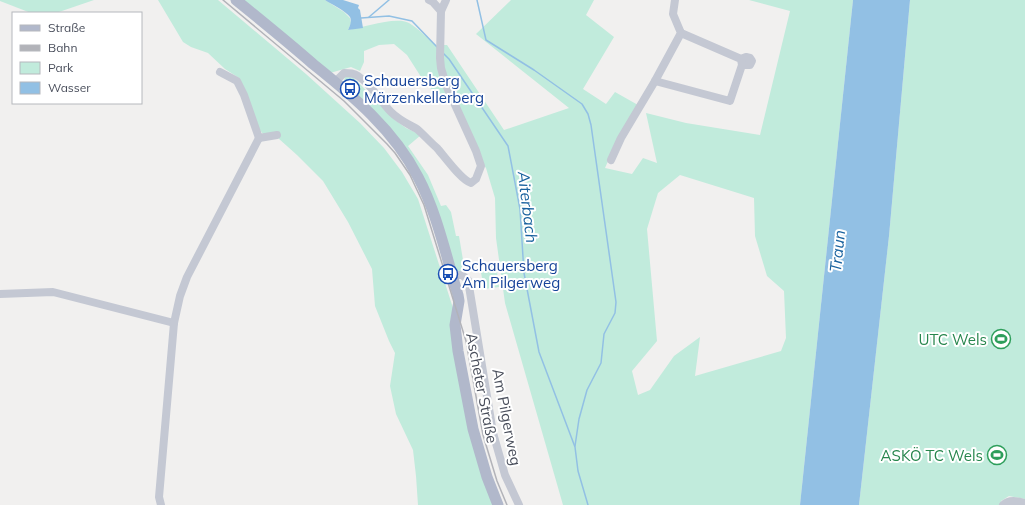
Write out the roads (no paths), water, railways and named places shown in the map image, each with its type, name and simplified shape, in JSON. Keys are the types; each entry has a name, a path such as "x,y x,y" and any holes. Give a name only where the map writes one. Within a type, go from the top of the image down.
{"main road":[{"name":"Ascheter Straße","path":"236,0 363,107 388,131 410,162 428,197 459,301 456,317 456,336 473,429 487,477 498,505"}],"street":[{"path":"429,0 433,2 441,11"},
{"path":"335,82 344,73 351,72 358,75 392,113 424,135 448,160 465,181 471,183 476,179 480,166 476,151 446,85 441,68 441,11 446,0"},
{"path":"656,80 730,101 741,62 681,33 673,14 676,0"},
{"path":"611,160 621,138 656,80 681,33"},
{"path":"161,505 159,497 174,324 180,296 187,277 258,140 244,96 236,81 220,72"},
{"path":"258,140 277,134"},
{"name":"Am Pilgerweg","path":"452,275 462,275 468,280 493,433 505,476 519,505"},
{"path":"0,294 53,292 174,324"},
{"path":"1003,505 1013,501 1025,503"}],"water":[{"path":"325,0 343,0 359,5 358,8 360,10 363,28 348,30 351,22 350,17 342,10"},
{"name":"Traun","path":"853,0 910,0 889,236 859,505 800,505"}],"waterway":[{"path":"369,17 389,0"},
{"path":"477,0 486,40 534,70 582,104 588,114 591,125 616,302 615,313 604,334 601,363 587,390 579,419 575,446"},
{"name":"Aiterbach","path":"361,18 389,16 412,21 437,47"},
{"name":"Aiterbach","path":"443,53 449,59 508,146 520,209 524,273 539,352 575,447 578,471 588,505"}],"railway":[{"path":"223,0 344,101 387,144 410,175 424,205 466,341 483,435 497,481 507,505"}],"place":[{"name":"Schauersberg Märzenkellerberg","path":"350,89"},
{"name":"Schauersberg Am Pilgerweg","path":"448,274"},
{"name":"UTC Wels","path":"1001,339"},
{"name":"ASKÖ TC Wels","path":"997,455"}]}
